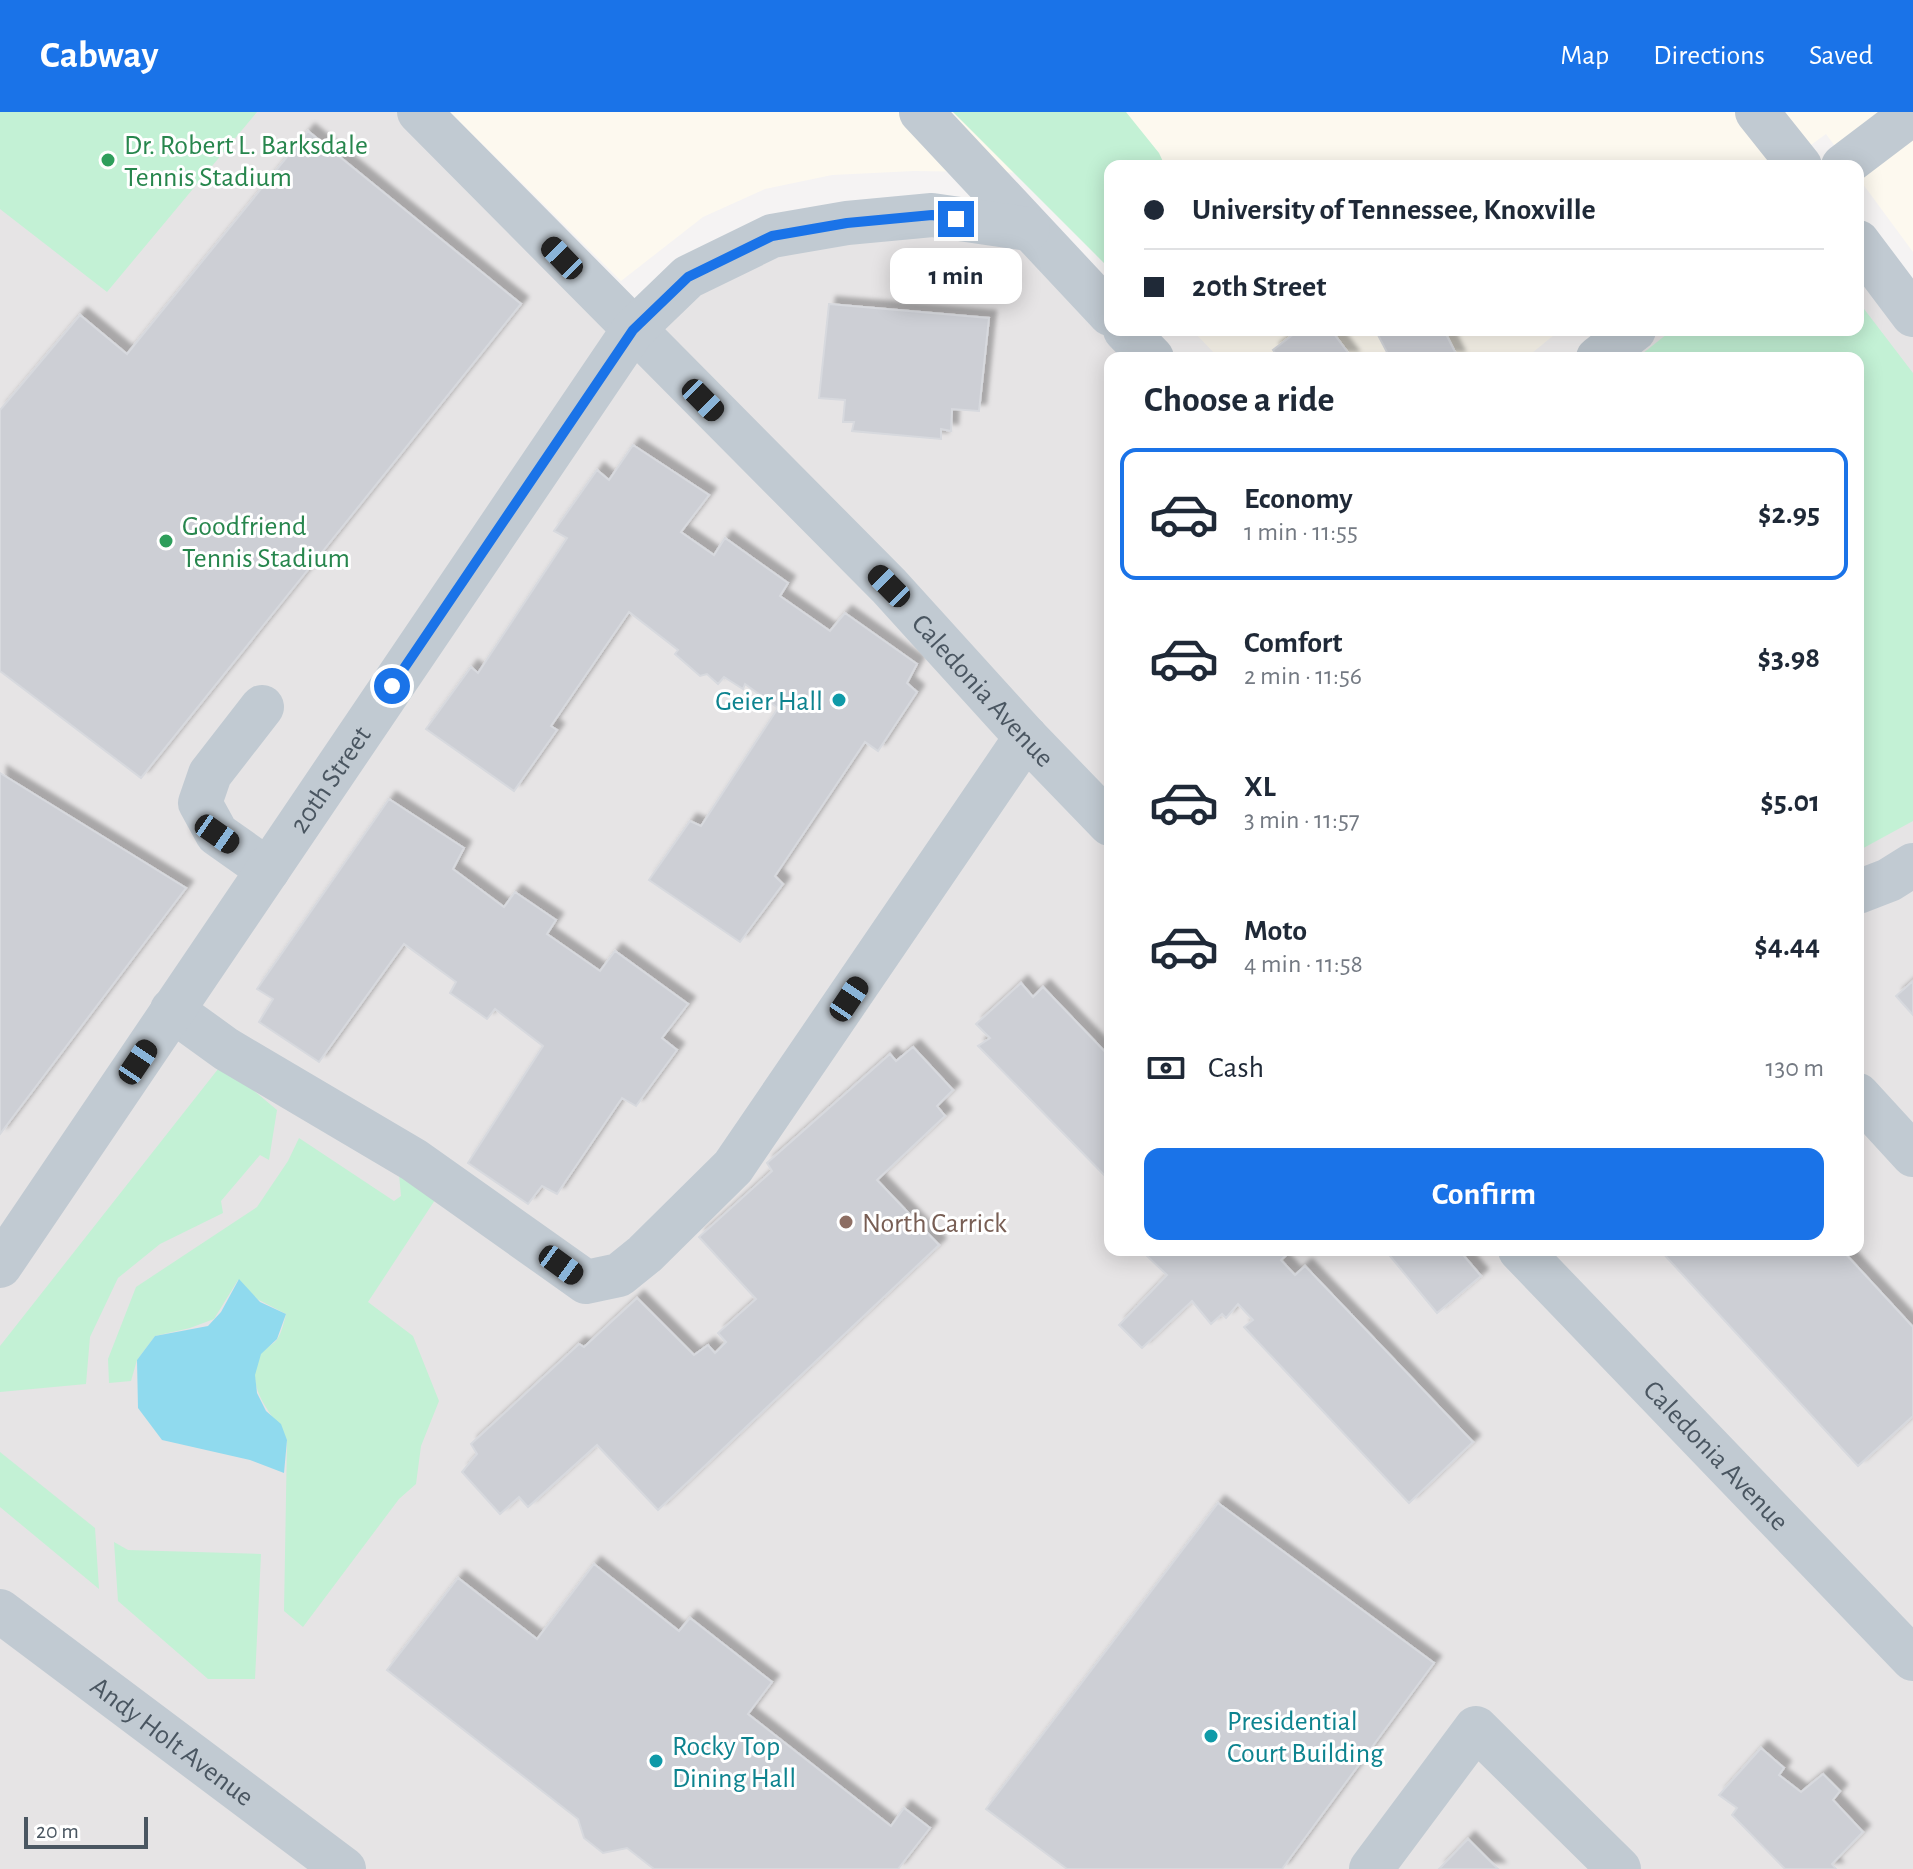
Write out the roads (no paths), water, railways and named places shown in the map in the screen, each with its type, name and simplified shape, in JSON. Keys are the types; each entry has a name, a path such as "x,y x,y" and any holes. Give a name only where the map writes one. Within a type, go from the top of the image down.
{"street":[{"name":"Caledonia Avenue","path":"419,112 889,586 1104,818"},
{"path":"921,112 1104,308"},
{"path":"1757,112 1795,160"},
{"path":"1851,160 1913,113"},
{"name":"20th Street","path":"0,1266 633,330 688,277 772,236 847,223 932,215 1028,229"},
{"path":"1864,250 1913,315"},
{"path":"1131,336 1146,352"},
{"path":"1606,352 1626,336"},
{"path":"262,707 210,774 200,803 217,834 268,870"},
{"path":"172,1010 226,1049 414,1160 586,1282 619,1275 645,1254 733,1167 1026,737"},
{"path":"1864,890 1889,880 1913,865"},
{"path":"1864,1102 1913,1155"},
{"name":"Caledonia Avenue","path":"1526,1256 1913,1659"},
{"name":"Andy Holt Avenue","path":"0,1611 344,1869"},
{"path":"1371,1869 1476,1728 1619,1869"}],"water":[{"path":"239,1279 260,1302 286,1314 277,1339 261,1354 255,1375 257,1393 266,1411 281,1424 287,1440 284,1473 250,1460 162,1440 138,1408 137,1360 155,1336 208,1326 221,1312"}],"place":[{"name":"Dr. Robert L. Barksdale Tennis Stadium","path":"108,160"},
{"name":"Goodfriend Tennis Stadium","path":"166,541"},
{"name":"Geier Hall","path":"839,700"},
{"name":"North Carrick","path":"846,1222"},
{"name":"Presidential Court Building","path":"1211,1736"},
{"name":"Rocky Top Dining Hall","path":"656,1761"}]}
